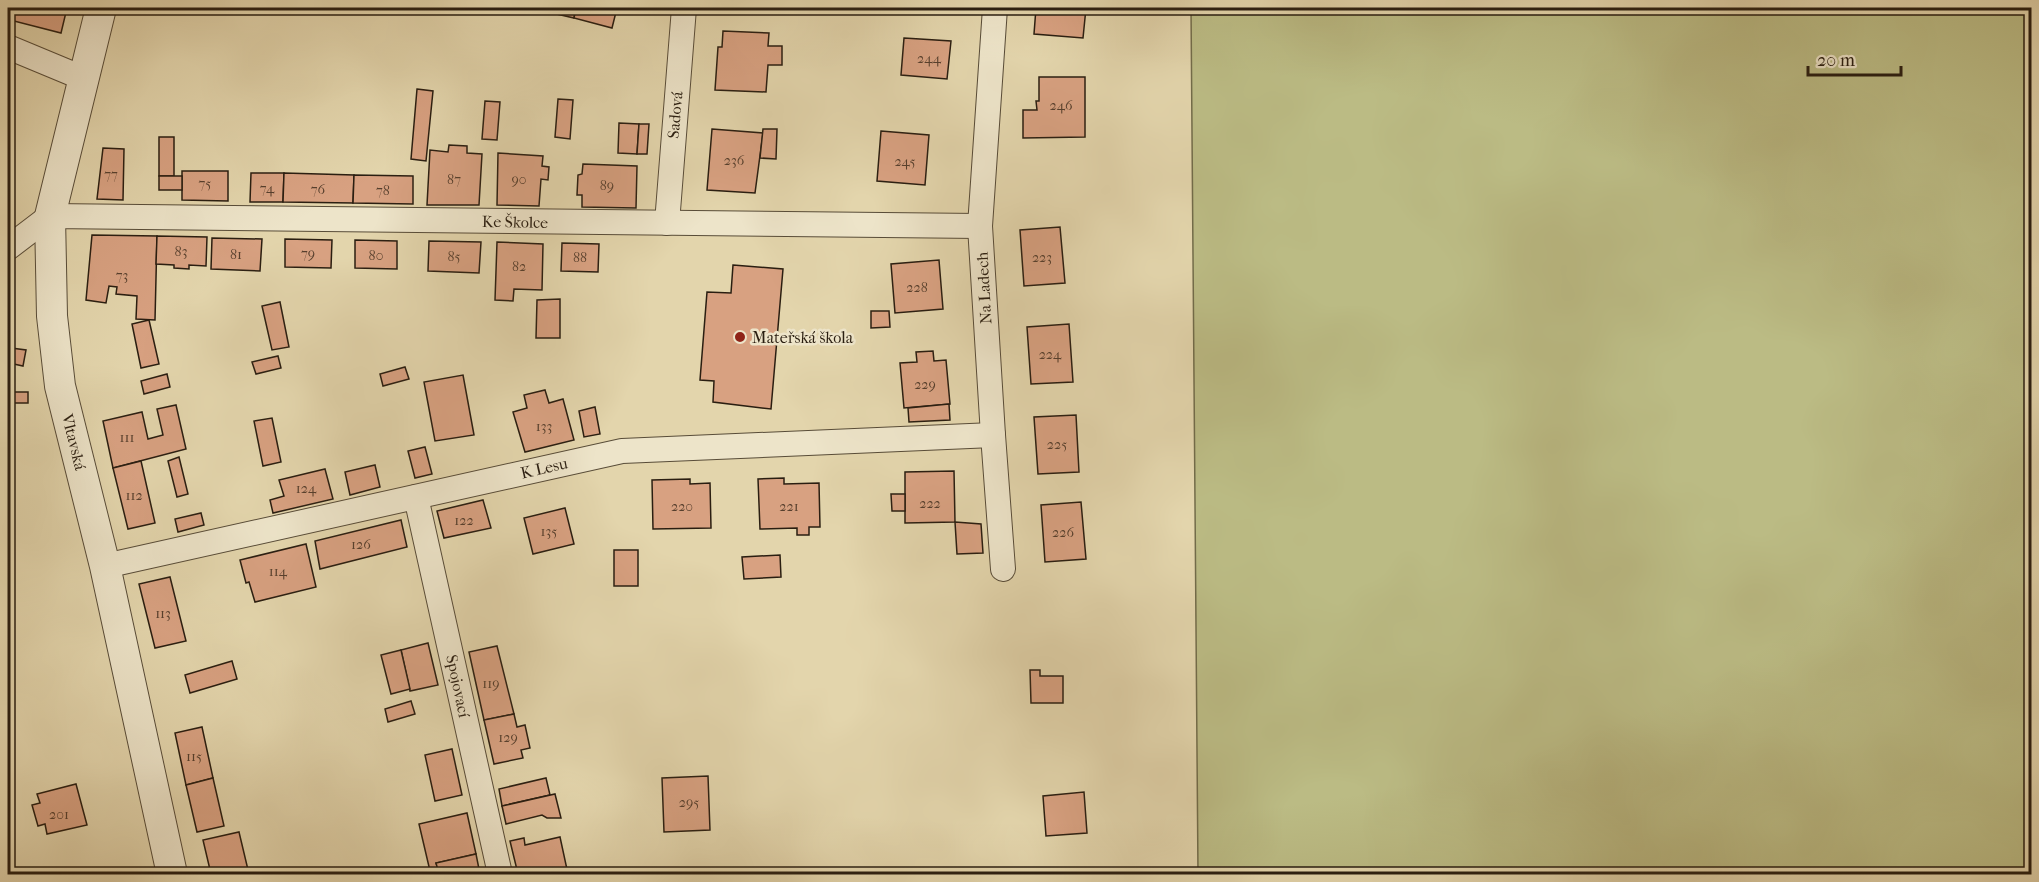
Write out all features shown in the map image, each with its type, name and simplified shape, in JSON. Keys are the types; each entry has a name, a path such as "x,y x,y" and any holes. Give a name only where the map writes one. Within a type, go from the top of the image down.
{"street":[{"name":"Vltavská","path":"102,8 50,216 52,316 60,386 105,566 172,874"},
{"name":"Sadová","path":"667,223 684,8"},
{"name":"Na Ladech","path":"995,8 980,226 1003,569"},
{"path":"8,47 85,79"},
{"path":"8,248 50,216"},
{"name":"Ke Školce","path":"50,216 980,226"},
{"name":"K Lesu","path":"105,566 622,450 993,435"},
{"name":"Spojovací","path":"416,497 500,874"}],"green space":[{"path":"1191,8 2031,8 2031,874 1198,874"}],"building":[{"path":"13,8 67,8 61,33 10,20"},
{"path":"531,8 576,8 574,18"},
{"path":"576,8 617,8 612,28 574,18"},
{"path":"1036,8 1086,8 1083,38 1034,34"},
{"path":"723,31 769,33 768,46 782,46 782,65 768,65 766,92 715,90 718,47 722,47"},
{"path":"904,38 951,41 947,79 901,75"},
{"path":"1039,77 1085,77 1085,137 1023,138 1023,110 1037,110"},
{"path":"417,89 433,91 426,161 411,159"},
{"path":"558,99 573,100 570,139 555,137"},
{"path":"485,101 500,102 497,140 482,139"},
{"path":"619,123 639,124 637,154 618,153"},
{"path":"639,124 649,124 647,154 637,154"},
{"path":"712,129 763,133 755,193 707,190"},
{"path":"763,129 777,129 776,159 760,158"},
{"path":"881,131 929,135 925,185 877,181"},
{"path":"159,137 174,137 174,176 159,176"},
{"path":"449,145 467,146 467,153 482,154 479,205 427,205 430,150 448,152"},
{"path":"103,148 124,149 123,200 97,199"},
{"path":"498,153 543,156 542,166 549,167 548,180 541,179 539,206 497,205"},
{"path":"583,164 637,166 636,208 582,207 582,195 577,195 578,175 582,174"},
{"path":"182,171 228,171 228,201 182,200"},
{"path":"251,173 284,173 283,202 250,202"},
{"path":"284,173 354,175 353,203 283,202"},
{"path":"354,175 413,176 413,204 353,203"},
{"path":"159,176 182,176 182,190 159,190"},
{"path":"1060,227 1065,283 1024,286 1020,230"},
{"path":"92,235 157,236 155,320 136,319 137,296 116,294 117,287 109,286 106,303 86,300"},
{"path":"157,236 207,237 206,266 189,265 189,269 156,264"},
{"path":"212,238 262,239 260,271 211,269"},
{"path":"285,239 332,240 331,268 285,267"},
{"path":"355,240 397,241 397,269 355,268"},
{"path":"429,241 481,242 479,273 428,271"},
{"path":"497,242 543,244 542,290 514,289 513,301 495,300"},
{"path":"562,243 599,244 598,272 561,271"},
{"path":"939,260 943,309 895,313 891,264"},
{"name":"Mateřská škola","path":"733,265 783,269 771,409 713,402 714,381 700,380 707,292 731,293"},
{"path":"560,299 560,338 536,338 537,300"},
{"path":"280,302 289,347 272,350 262,306"},
{"path":"871,311 889,311 890,327 871,328"},
{"path":"149,320 159,364 141,368 132,324"},
{"path":"1069,324 1073,382 1031,384 1027,327"},
{"path":"11,348 26,350 23,366 9,363"},
{"path":"933,351 934,361 946,360 950,404 904,408 900,363 917,362 916,352"},
{"path":"278,356 281,368 256,374 252,362"},
{"path":"405,367 409,379 383,386 380,374"},
{"path":"167,374 170,387 144,394 141,381"},
{"path":"463,375 474,435 435,441 424,382"},
{"path":"545,390 549,403 563,399 574,440 525,452 513,412 527,408 524,395"},
{"path":"8,392 28,392 28,403 8,403"},
{"path":"949,404 950,420 909,422 908,408"},
{"path":"176,405 186,449 113,468 103,421 142,412 148,439 163,435 157,409"},
{"path":"595,407 600,434 584,437 579,411"},
{"path":"1076,415 1079,472 1038,474 1034,417"},
{"path":"272,418 281,462 263,466 254,421"},
{"path":"425,447 432,474 415,478 408,451"},
{"path":"179,457 188,494 177,497 168,461"},
{"path":"141,461 155,523 128,529 113,468"},
{"path":"375,465 380,487 350,495 345,472"},
{"path":"325,469 333,499 273,513 270,500 284,496 279,480"},
{"path":"954,471 955,522 905,523 905,472"},
{"path":"784,478 784,484 819,483 820,527 809,527 809,535 797,535 797,528 760,529 758,479"},
{"path":"690,479 690,484 710,483 711,528 653,529 652,480"},
{"path":"891,494 905,494 905,511 892,511"},
{"path":"483,500 491,528 444,538 437,511"},
{"path":"1081,502 1086,559 1045,562 1041,505"},
{"path":"565,508 574,544 533,554 524,518"},
{"path":"201,513 204,525 178,532 175,519"},
{"path":"401,520 407,547 320,569 315,541"},
{"path":"955,522 981,524 983,553 957,554"},
{"path":"306,544 316,587 255,602 249,582 246,583 240,560"},
{"path":"614,550 638,550 638,586 614,586"},
{"path":"780,555 781,577 744,579 742,557"},
{"path":"170,577 186,641 155,648 139,584"},
{"path":"428,643 438,685 410,691 401,650"},
{"path":"497,646 514,714 484,720 469,652"},
{"path":"401,650 410,689 391,694 381,655"},
{"path":"232,661 237,679 190,693 185,675"},
{"path":"1030,670 1040,670 1040,676 1063,676 1063,703 1031,703"},
{"path":"411,701 415,714 388,722 385,709"},
{"path":"514,714 517,727 525,725 530,748 521,750 523,758 494,764 484,720"},
{"path":"202,727 213,778 186,785 175,733"},
{"path":"452,749 462,795 435,801 425,755"},
{"path":"708,776 710,830 664,832 662,778"},
{"path":"213,778 224,826 197,832 186,785"},
{"path":"546,778 550,795 502,806 499,789"},
{"path":"76,784 87,825 47,834 45,824 38,826 32,805 40,803 37,794"},
{"path":"1084,792 1087,833 1046,836 1043,796"},
{"path":"555,794 561,818 547,818 542,815 506,824 502,806"},
{"path":"467,813 476,854 436,863 438,869 430,871 419,824"},
{"path":"239,832 249,874 211,874 203,840"},
{"path":"560,837 568,874 518,874 510,841 524,838 525,845"},
{"path":"476,854 480,874 439,874 436,863"}],"place":[{"name":"Mateřská škola","path":"740,337"}]}
